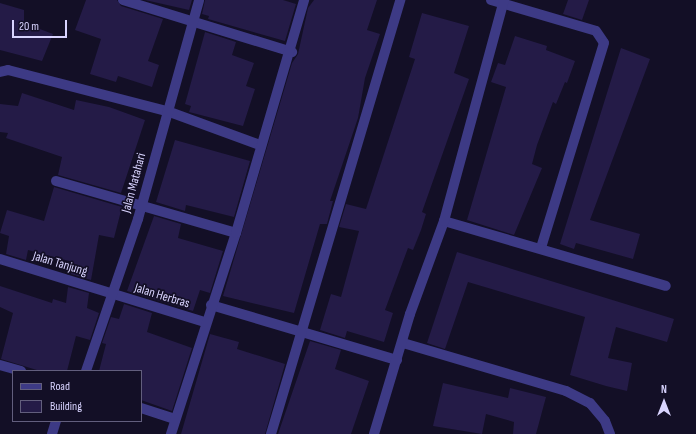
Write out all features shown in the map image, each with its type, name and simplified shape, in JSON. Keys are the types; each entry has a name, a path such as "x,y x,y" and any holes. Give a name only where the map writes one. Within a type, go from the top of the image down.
{"street":[{"path":"122,0 192,24 292,52"},
{"name":"Jalan Matahari","path":"86,370 142,204 199,0"},
{"path":"170,434 205,322 236,233 260,145 292,52 304,0"},
{"path":"271,434 303,332 400,0"},
{"path":"491,0 503,2 596,31 604,43 540,248"},
{"path":"374,434 397,360 444,221 503,2"},
{"path":"0,72 8,70 167,111 260,145"},
{"path":"56,181 142,204 236,233"},
{"path":"444,221 666,286"},
{"name":"Jalan Tanjung","path":"0,259 112,294"},
{"name":"Jalan Herbras","path":"112,294 205,322"},
{"path":"211,305 397,360"},
{"path":"403,343 566,391 590,404 605,421 610,434"},
{"path":"0,366 17,370"},
{"path":"142,408 175,419"},
{"path":"52,434 56,422"}],"building":[{"path":"86,0 117,0 121,6 163,19 148,61 159,65 152,87 118,76 116,82 90,74 101,39 75,30"},
{"path":"145,0 192,0 189,10"},
{"path":"205,0 283,0 296,4 285,41 208,19 209,16 202,14"},
{"path":"314,0 377,0 367,30 380,34 365,78 358,118 330,201 333,201 327,224 320,224 294,313 223,296 292,63 298,54 308,8"},
{"path":"568,0 589,0 582,20 563,14"},
{"path":"0,3 24,10 24,23 53,34 42,61 0,50"},
{"path":"422,13 469,26 454,73 469,79 422,212 426,214 421,230 413,250 408,248 385,310 393,313 384,342 347,331 345,338 320,330 331,294 341,297 359,231 339,227 346,204 366,209 415,59 409,57"},
{"path":"205,32 236,42 232,55 254,63 246,86 255,89 243,126 189,112 191,106 185,104"},
{"path":"515,36 547,46 546,50 575,61 567,83 565,82 556,104 553,102 537,145 532,164 542,168 514,235 467,220 506,87 491,82 498,63 505,65"},
{"path":"621,48 650,59 590,220 640,234 633,259 576,243 574,249 560,244"},
{"path":"22,93 74,110 76,100 109,107 145,120 121,193 58,175 62,157 6,138 8,133 0,132 0,104 18,106"},
{"path":"175,140 250,161 234,217 186,205 185,211 156,202"},
{"path":"54,187 122,207 114,238 99,235 91,280 71,274 73,262 28,250 26,260 6,254 9,236 0,233 7,210 44,221"},
{"path":"154,216 181,224 178,238 223,251 210,293 200,290 193,311 127,291"},
{"path":"457,252 674,319 667,342 616,327 608,358 632,363 627,391 606,386 570,375 585,317 468,282 445,349 427,343"},
{"path":"0,286 52,303 53,299 66,303 68,287 89,293 87,308 99,313 90,340 76,336 67,370 37,370 1,359 13,313 0,307"},
{"path":"124,304 152,313 147,332 192,348 172,411 142,400 142,370 99,370 106,344 102,343 111,317 119,319"},
{"path":"210,334 239,342 237,349 285,364 265,434 181,434"},
{"path":"310,341 341,350 335,369 369,381 351,434 278,434"},
{"path":"443,383 508,398 510,388 546,397 536,434 513,434 514,422 486,414 482,434 433,426"}]}
